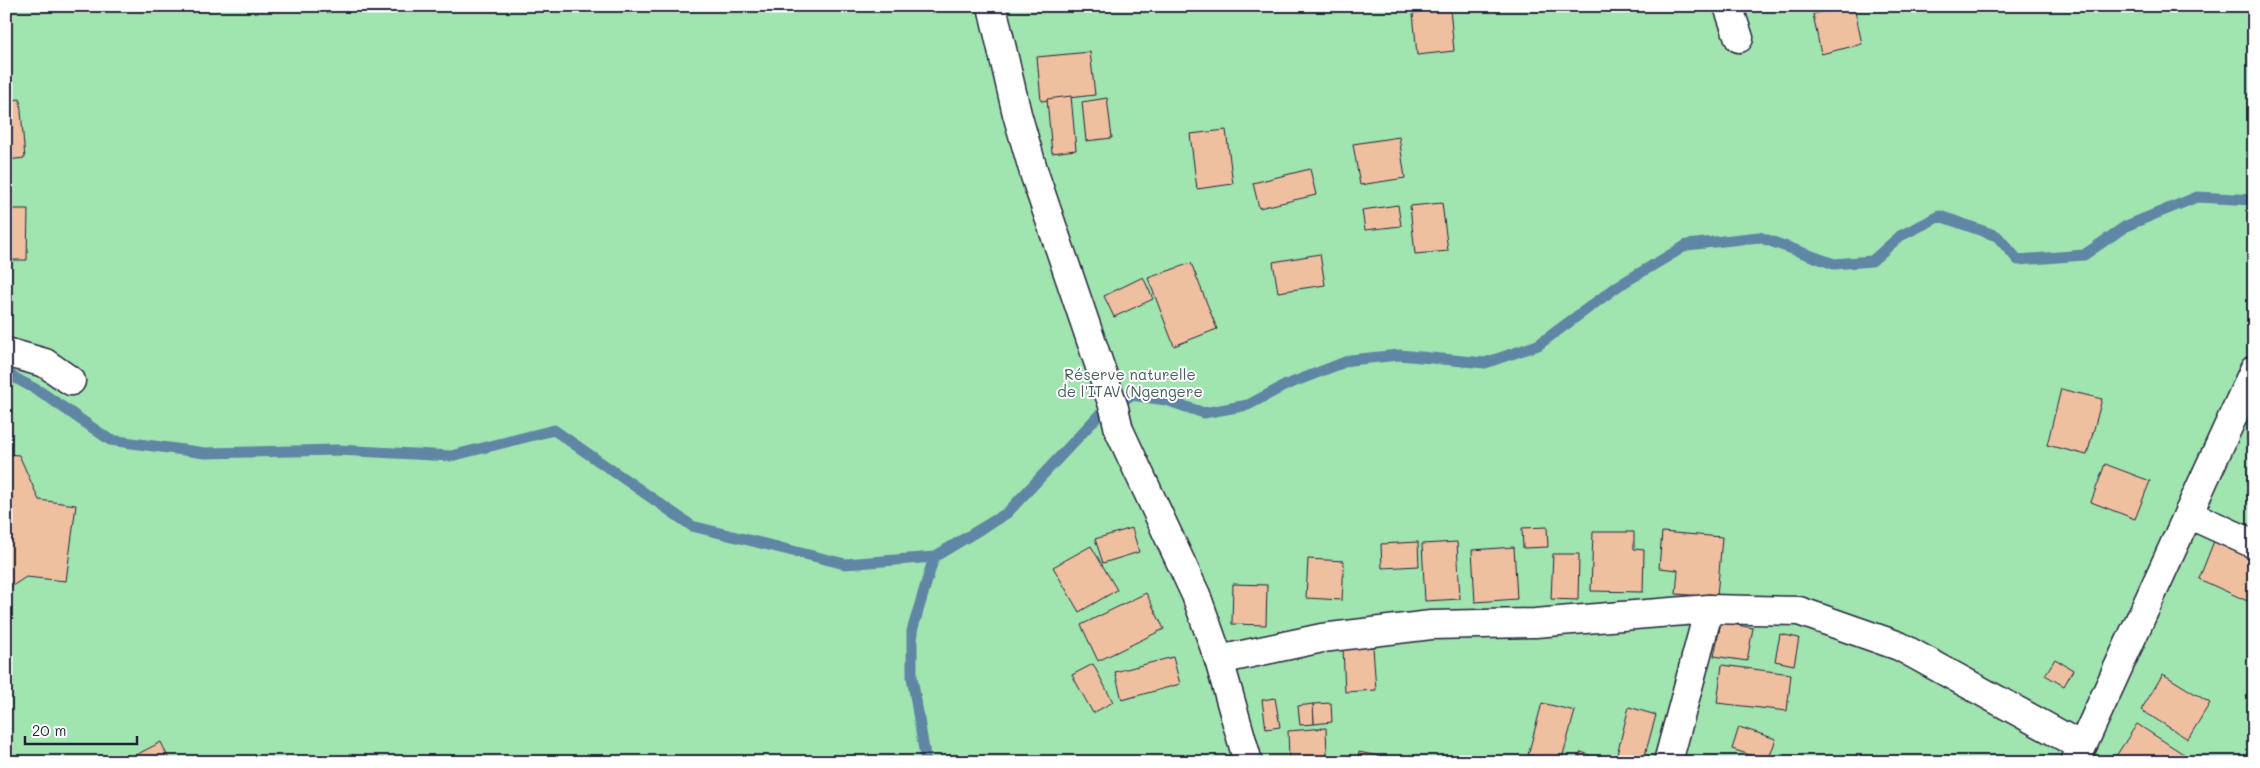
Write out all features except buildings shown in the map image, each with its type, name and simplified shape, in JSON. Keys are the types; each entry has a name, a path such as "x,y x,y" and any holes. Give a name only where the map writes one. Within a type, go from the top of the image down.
{"street":[{"path":"992,6 1017,114 1035,176 1114,408 1119,430 1196,595 1220,660 1248,762"},
{"path":"1728,6 1739,38"},
{"path":"6,352 45,363 71,381"},
{"path":"1220,660 1322,638 1431,625 1535,623 1709,609 1799,611 1900,646 2078,754 2254,370"},
{"path":"2188,514 2254,544"},
{"path":"1668,762 1709,609"}],"green space":[{"name":"Réserve naturelle de l'ITAV (Ngengere","path":"6,6 2254,6 2254,762 6,762"}],"waterway":[{"path":"6,373 41,392 110,440 205,453 338,450 451,456 554,430 692,526 845,564 934,557 1007,513 1099,415 1114,408 1131,395 1166,400 1204,413 1248,405 1286,385 1350,360 1399,355 1485,363 1538,345 1618,286 1687,245 1759,237 1834,264 1872,261 1900,236 1940,216 1997,236 2018,260 2084,255 2126,226 2197,197 2254,200"},
{"path":"926,762 912,677 912,631 934,557"}]}
